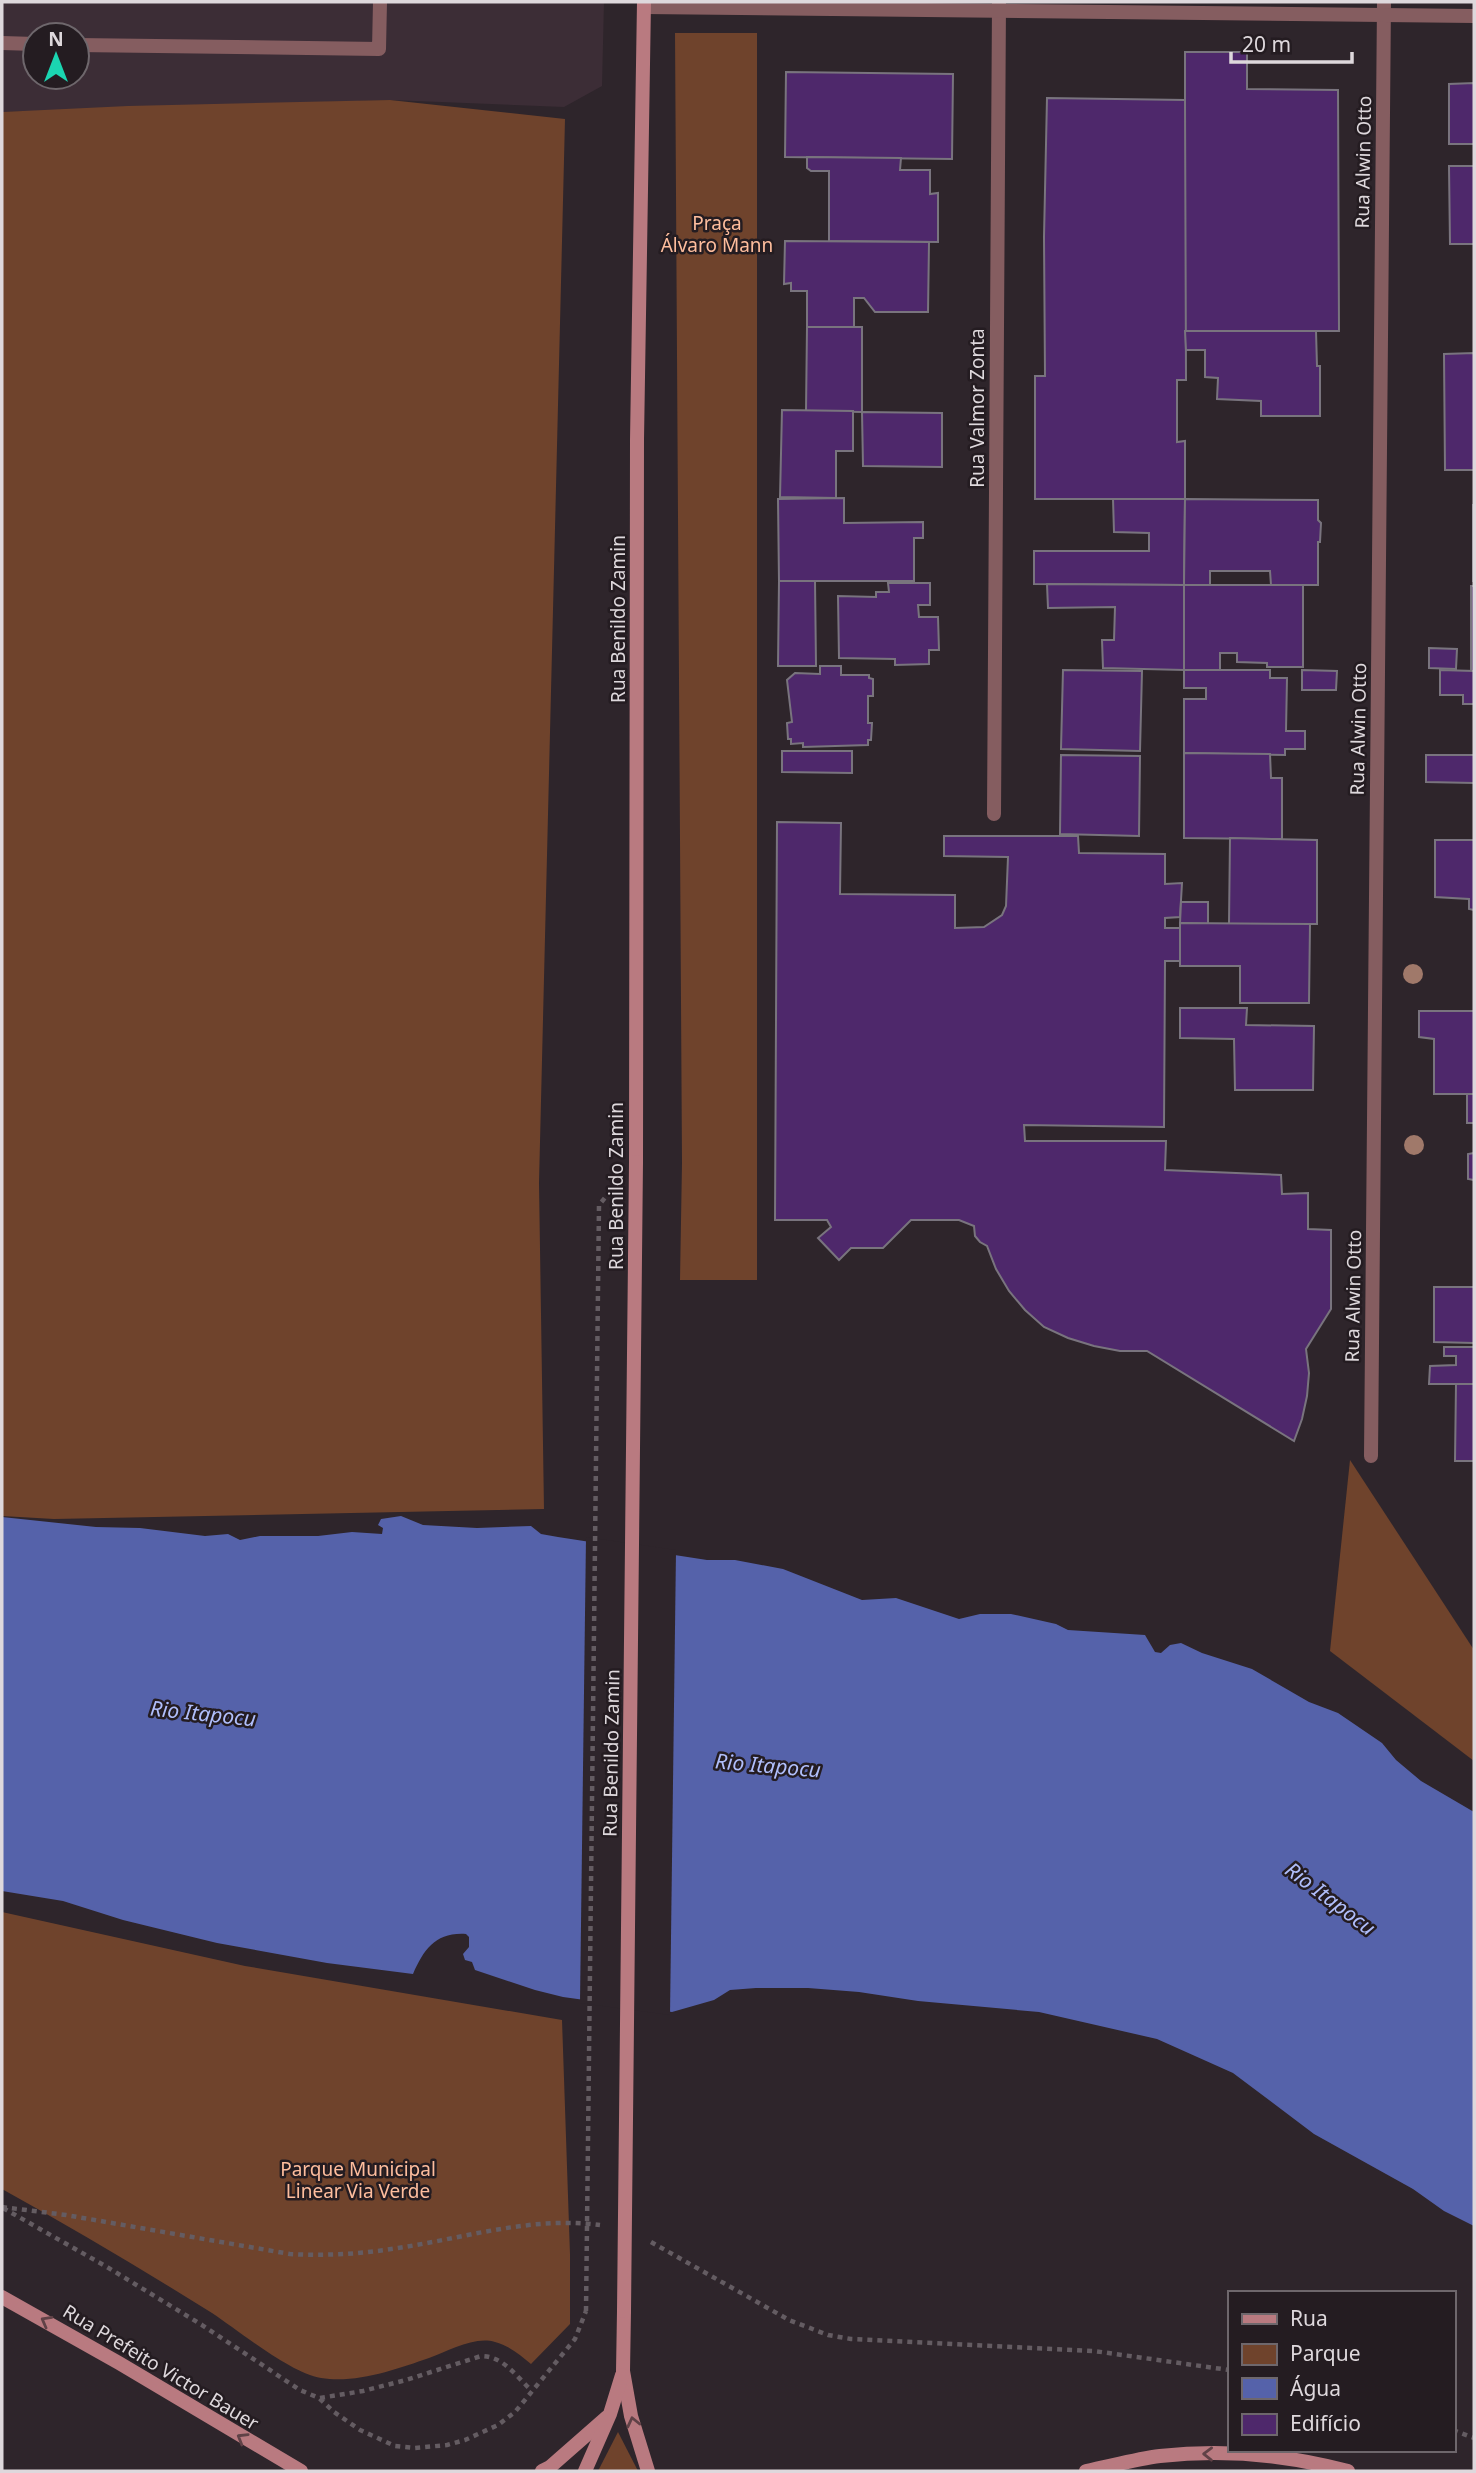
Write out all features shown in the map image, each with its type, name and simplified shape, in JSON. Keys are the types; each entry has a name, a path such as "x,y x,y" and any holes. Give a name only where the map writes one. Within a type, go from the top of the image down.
{"main road":[{"name":"Rua Benildo Zamin","path":"644,4 637,454 636,1162 623,2371 634,2426 648,2471"},
{"name":"Rua Prefeito Victor Bauer","path":"2,2297 301,2471"},
{"name":"Rua Benildo Zamin","path":"585,2471 610,2414 623,2371"},
{"path":"542,2471 569,2452 610,2414"},
{"path":"1086,2471 1158,2456 1200,2453 1267,2456 1348,2471"}],"street":[{"path":"91,44 379,49 380,2"},
{"path":"644,4 1384,8 1474,16"},
{"name":"Rua Valmor Zonta","path":"994,814 999,6"},
{"name":"Rua Alwin Otto","path":"1371,1456 1384,8"},
{"path":"2,43 21,44"}],"path":[{"path":"2,2208 202,2325 300,2390 319,2398 346,2421 395,2446 415,2448 447,2445 498,2425 514,2412 575,2339 586,2311 599,1205 636,1162"},
{"path":"319,2398 363,2391 481,2356 491,2356 504,2363 531,2390"},
{"path":"1455,2431 1474,2438"}],"shaded area":[{"path":"2,2 604,2 602,86 564,107 390,100 2,112"}],"green space":[{"name":"Praça Álvaro Mann","path":"675,33 757,33 757,1280 680,1280 682,1163"},
{"path":"390,100 565,119 539,1183 544,1509 54,1519 2,1516 2,112 128,106"},
{"path":"1350,1460 1474,1650 1474,1761 1330,1651"},
{"name":"Parque Municipal Linear Via Verde","path":"2,1912 245,1966 562,2020 570,2324 531,2364 505,2346 479,2341 376,2374 348,2379 321,2378 280,2360 186,2297 2,2189"},
{"path":"618,2432 638,2471 598,2471"}],"water":[{"name":"Rio Itapocu","path":"401,1516 423,1525 477,1528 531,1526 541,1534 558,1537 707,1560 735,1560 783,1569 862,1600 896,1598 959,1619 980,1614 1011,1614 1056,1624 1068,1630 1145,1635 1155,1652 1161,1653 1170,1645 1181,1643 1202,1653 1252,1669 1309,1702 1338,1713 1382,1743 1396,1760 1421,1781 1474,1812 1474,2226 1314,2134 1233,2073 1157,2039 1039,2012 918,2001 859,1992 756,1988 730,1990 714,2000 672,2012 563,1997 475,1970 472,1962 465,1960 463,1954 469,1947 469,1937 466,1934 447,1936 432,1944 413,1974 327,1963 217,1943 123,1920 63,1901 2,1891 2,1517 205,1536 228,1534 240,1540 260,1536 318,1536 352,1532 382,1534 383,1528 378,1525 381,1519"}],"pier":[{"path":"586,1537 676,1550 670,2015 580,2003"}],"building":[{"path":"1185,52 1247,52 1247,89 1338,90 1339,331 1185,331"},
{"path":"786,72 953,74 952,159 785,157"},
{"path":"1474,83 1474,144 1449,144 1449,84"},
{"path":"1047,98 1185,100 1186,380 1177,380 1177,442 1185,441 1185,499 1035,499 1035,376 1045,376"},
{"path":"807,157 901,158 900,170 930,170 930,194 938,193 938,242 829,241 829,171 811,171 807,168"},
{"path":"1449,166 1474,166 1474,244 1450,244"},
{"path":"785,241 929,242 928,312 875,312 864,298 854,298 854,327 807,327 807,291 791,291 791,283 784,284"},
{"path":"807,327 862,327 862,412 806,411"},
{"path":"1185,331 1316,331 1317,366 1320,366 1320,416 1261,416 1261,401 1217,399 1218,378 1205,377 1205,350 1186,350"},
{"path":"1474,353 1474,470 1445,470 1444,354"},
{"path":"782,410 853,411 853,451 836,451 836,498 780,497"},
{"path":"862,412 942,413 942,467 863,466"},
{"path":"844,498 844,523 923,522 923,538 914,538 914,581 779,581 778,499"},
{"path":"1113,499 1185,499 1184,585 1034,584 1034,551 1149,551 1149,533 1114,532"},
{"path":"1185,499 1318,500 1318,520 1321,523 1318,585 1271,585 1270,571 1210,571 1210,585 1184,585"},
{"path":"1474,505 1474,581 1473,581"},
{"path":"779,581 815,581 816,666 778,666"},
{"path":"888,583 930,583 930,605 918,605 919,617 938,617 939,650 929,650 929,664 895,665 895,659 839,658 838,596 876,597 876,592 889,592"},
{"path":"1047,584 1184,585 1184,670 1103,668 1102,640 1114,640 1115,607 1048,608"},
{"path":"1184,585 1303,585 1303,667 1267,667 1267,663 1237,662 1237,653 1220,653 1220,670 1184,670"},
{"path":"1471,586 1474,586 1474,671 1471,671"},
{"path":"1429,648 1457,649 1456,669 1429,668"},
{"path":"820,666 841,666 841,675 869,675 869,678 873,679 873,696 868,696 868,723 872,723 868,745 803,747 803,743 791,744 787,723 792,722 787,680 795,673 820,674"},
{"path":"1063,670 1142,671 1140,751 1061,749"},
{"path":"1184,670 1270,670 1270,678 1287,678 1286,731 1305,731 1305,749 1285,749 1285,755 1184,753 1184,699 1206,699 1206,688 1184,688"},
{"path":"1302,670 1337,671 1336,690 1302,690"},
{"path":"1440,670 1474,671 1474,704 1463,704 1463,695 1440,695"},
{"path":"782,751 852,751 852,773 782,772"},
{"path":"1184,753 1270,754 1271,778 1282,778 1282,839 1184,838"},
{"path":"1061,755 1140,756 1139,836 1060,834"},
{"path":"1426,755 1474,755 1474,783 1426,782"},
{"path":"777,822 841,823 840,894 955,895 955,928 984,927 1002,915 1006,906 1008,857 944,856 944,836 1078,836 1079,853 1165,854 1165,884 1182,883 1180,917 1165,918 1165,928 1180,928 1180,961 1165,961 1164,1127 1024,1125 1025,1141 1166,1141 1165,1170 1281,1175 1282,1194 1308,1193 1308,1229 1331,1230 1331,1309 1306,1349 1309,1373 1307,1396 1294,1441 1147,1351 1120,1351 1094,1346 1044,1327 1009,1291 987,1246 975,1236 974,1226 959,1220 911,1220 883,1248 851,1248 839,1260 818,1238 831,1227 827,1220 775,1220"},
{"path":"1230,838 1317,840 1317,924 1229,924"},
{"path":"1435,840 1474,840 1474,910 1469,909 1469,899 1435,897"},
{"path":"1181,902 1208,902 1208,924 1180,923"},
{"path":"1180,923 1310,924 1309,1003 1240,1003 1240,966 1180,966"},
{"path":"1180,1008 1247,1008 1246,1025 1314,1026 1313,1090 1235,1090 1234,1039 1180,1038"},
{"path":"1419,1011 1474,1011 1474,1094 1434,1094 1434,1039 1419,1037"},
{"path":"1467,1094 1474,1094 1474,1123 1467,1123"},
{"path":"1474,1153 1474,1180 1468,1179 1468,1154"},
{"path":"1434,1287 1474,1287 1474,1343 1434,1342"},
{"path":"1444,1347 1474,1347 1474,1384 1429,1384 1430,1366 1456,1365 1456,1356 1444,1356"},
{"path":"1456,1384 1474,1384 1474,1461 1455,1461"}]}
